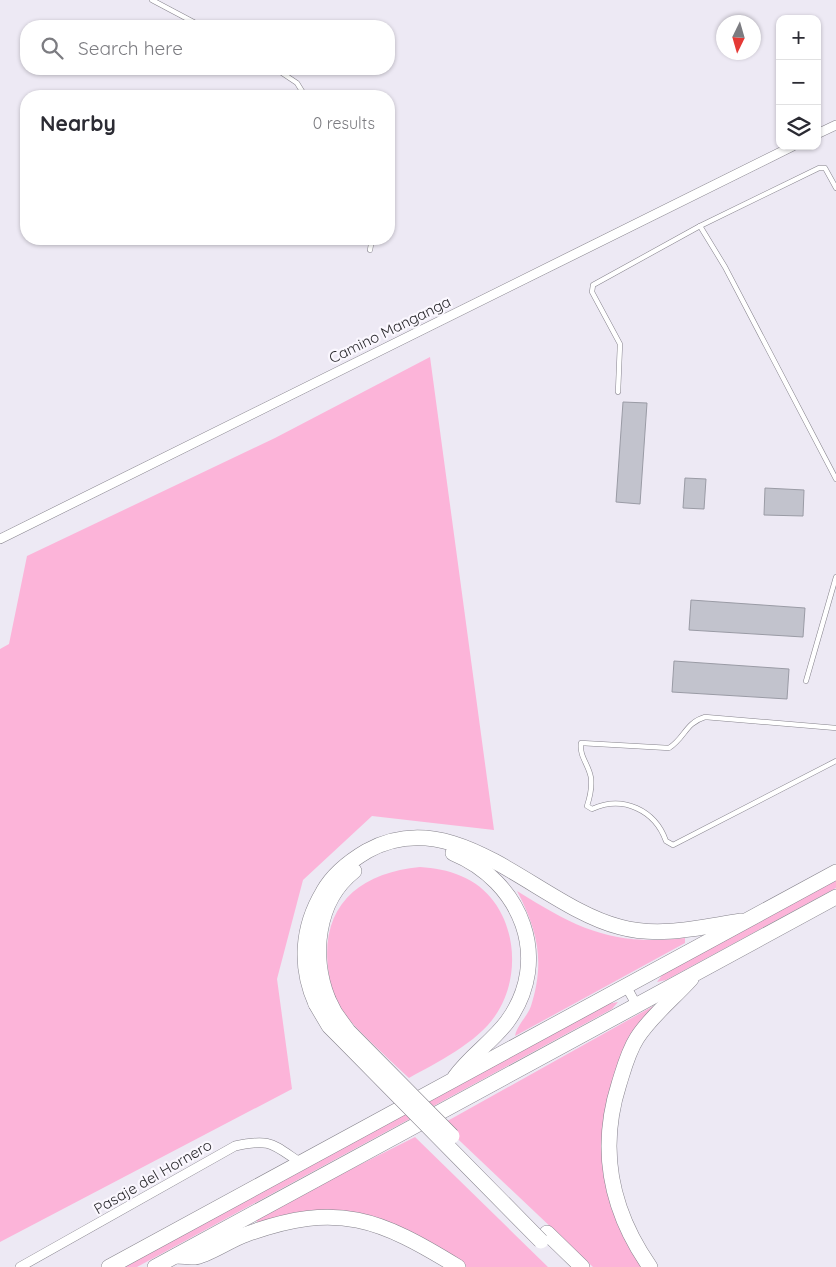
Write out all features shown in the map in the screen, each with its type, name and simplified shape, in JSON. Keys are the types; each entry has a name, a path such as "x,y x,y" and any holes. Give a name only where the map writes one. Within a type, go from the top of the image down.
{"highway":[{"path":"567,1267 544,1237 348,1031 308,986 304,947 308,925 315,904 330,881 358,856 377,846 398,840 417,838 442,840 464,846 487,857 583,914 621,927 660,932 752,919"},
{"path":"322,1001 317,950 319,936 326,909 346,877 369,859 396,849 426,847 454,853 476,863 492,875 507,892 518,912 526,933 528,969 516,1005 507,1021 467,1061 453,1080"},
{"path":"109,1267 836,872"},
{"path":"155,1267 836,897"},
{"path":"650,1267 624,1224 615,1199 610,1174 608,1147 610,1118 626,1060 638,1037 697,972"},
{"path":"174,1256 197,1257 236,1237 297,1218 343,1218 368,1221 394,1230 458,1267"},
{"path":"544,1237 582,1267"}],"street":[{"path":"821,132 836,125"},
{"name":"Camino Manganga","path":"0,539 785,150"},
{"path":"626,986 636,1004"},
{"name":"Pasaje del Hornero","path":"20,1267 235,1146 256,1142 270,1142 302,1163"}],"lane":[{"path":"152,0 190,20"},
{"path":"285,75 297,83 301,90"},
{"path":"618,392 620,344 592,292 593,285 700,226 819,168 825,168 836,188"},
{"path":"700,226 725,267 836,479"},
{"path":"370,250 371,245"},
{"path":"806,681 836,577"},
{"path":"836,728 705,717 694,720 676,744 669,748 581,744 580,751 591,778 587,806 592,809 600,805 621,804 644,810 661,827 666,841 673,845 836,761"}],"shaded area":[{"path":"430,357 494,830 372,816 303,880 277,979 292,1089 0,1242 0,649 9,644 27,556 275,438"},
{"path":"420,867 451,872 479,887 493,901 504,918 510,938 512,958 510,979 505,998 488,1026 456,1051 409,1078 336,1005 331,992 327,951 330,931 336,913 347,898 361,886 378,877"},
{"path":"836,880 836,888 666,980 657,982 663,974"},
{"path":"517,891 559,916 596,932 616,937 637,939 685,938 685,943 515,1036 531,1006 538,975 537,947 534,933"},
{"path":"664,1000 649,1016 604,1144 645,1267 593,1267 442,1124"},
{"path":"618,1002 612,1009 137,1267 121,1267 607,1004"},
{"path":"415,1137 548,1267 466,1267 421,1240 323,1211 292,1213 258,1223 254,1218"}],"building":[{"path":"623,402 647,403 640,504 616,502"},
{"path":"685,478 706,479 704,509 683,508"},
{"path":"765,488 804,490 803,516 764,515"},
{"path":"691,600 805,608 803,637 689,630"},
{"path":"674,661 789,669 787,699 672,692"}]}
